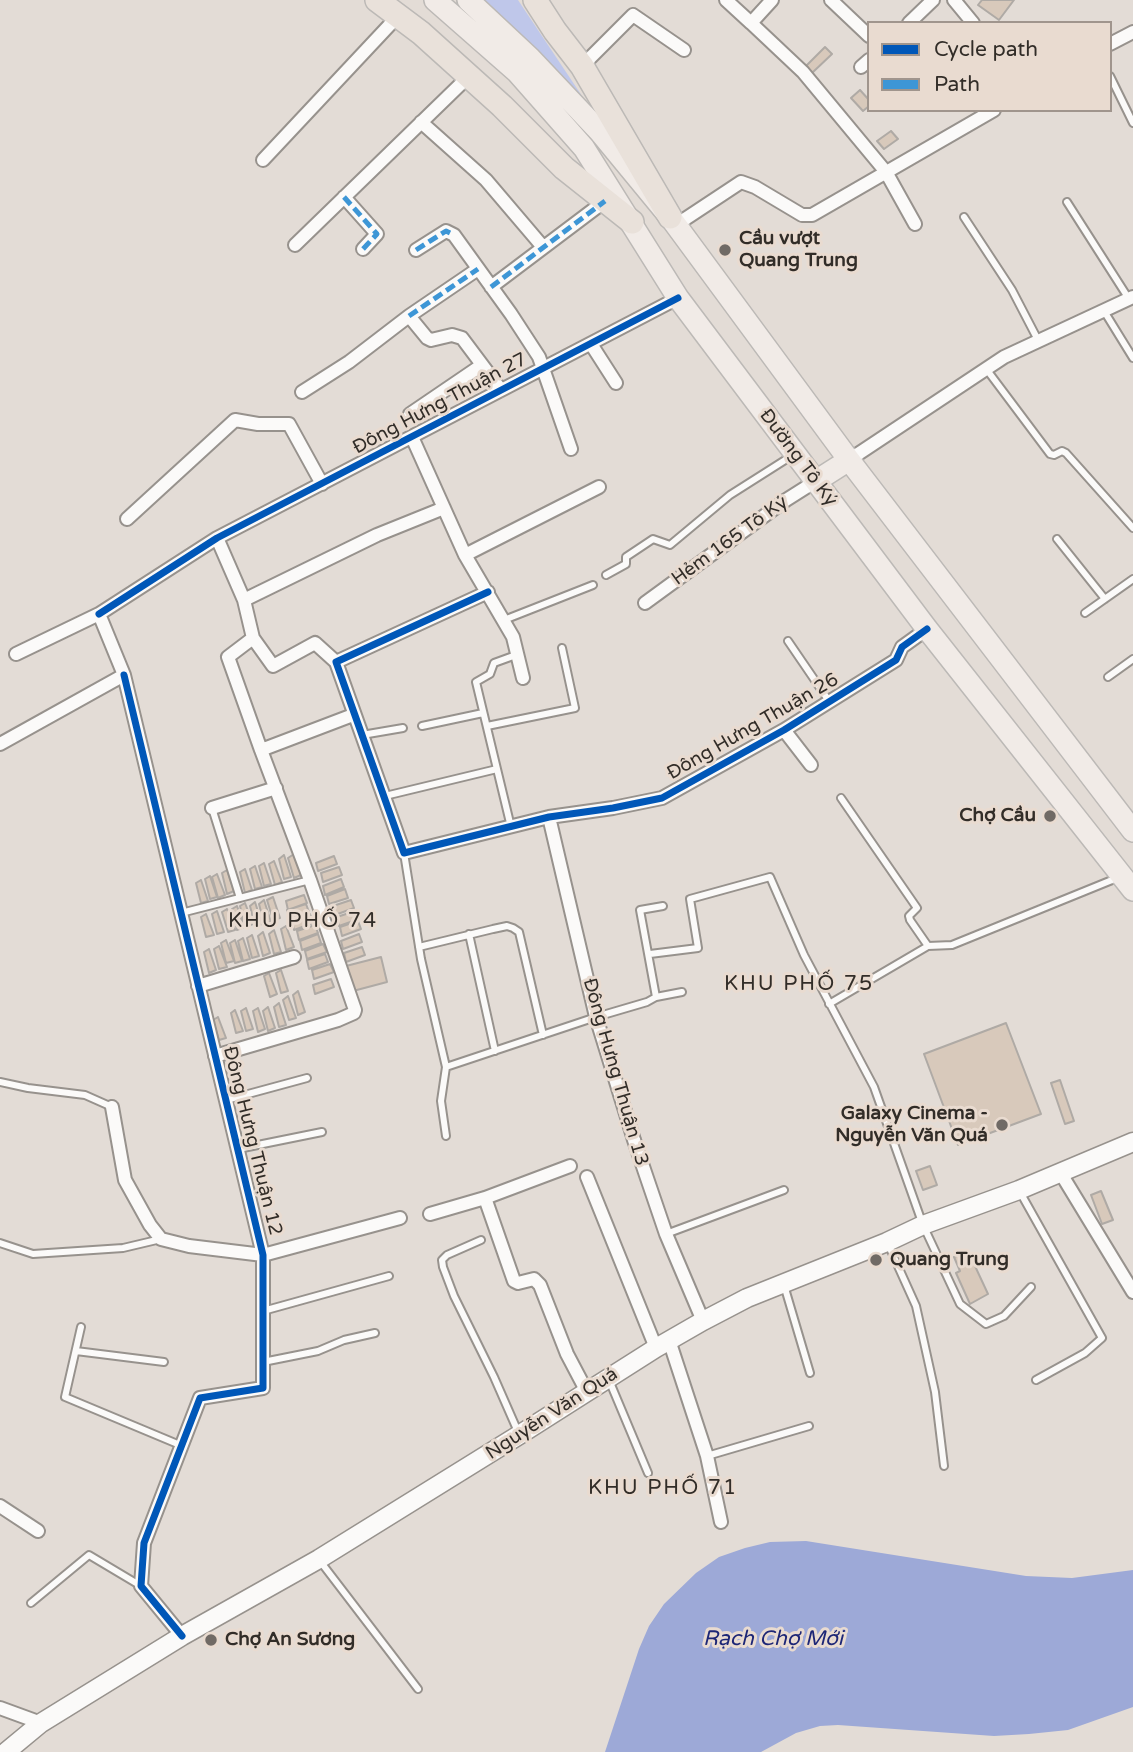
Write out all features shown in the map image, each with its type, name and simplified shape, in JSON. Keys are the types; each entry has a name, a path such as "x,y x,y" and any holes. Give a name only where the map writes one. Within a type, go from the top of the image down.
{"highway":[{"path":"377,0 421,33 502,106 564,168 632,222"},
{"path":"535,0 582,66 673,221"}],"main road":[{"path":"435,0 471,12"},
{"name":"Đường Tô Ký","path":"471,12 530,58 600,132 673,221 849,460 1133,831"},
{"name":"Đường Tô Ký","path":"471,12 517,72 584,148 678,298 927,629 1128,883"},
{"path":"817,481 849,460"},
{"name":"Nguyễn Văn Quá","path":"13,1750 41,1723 182,1636 319,1559 703,1321 783,1283 1133,1142"}],"street":[{"path":"726,0 803,72 886,172 915,224"},
{"path":"751,23 772,0"},
{"path":"831,0 867,34"},
{"path":"911,21 933,0"},
{"path":"954,0 972,21"},
{"path":"582,66 633,15 684,50"},
{"path":"263,160 398,16"},
{"path":"1112,43 1133,32"},
{"path":"295,245 469,76"},
{"path":"673,221 741,182 755,187 802,215 812,215 991,112"},
{"path":"421,122 486,180 543,247"},
{"path":"344,197 377,234 363,249"},
{"path":"491,287 605,201"},
{"path":"416,250 448,231 454,235 539,357 571,449"},
{"path":"302,392 349,362 409,316 478,269"},
{"name":"Đông Hưng Thuận 27","path":"16,654 99,614 217,538 678,298"},
{"path":"849,460 1004,357 1131,298"},
{"path":"409,316 426,338 431,340 452,335 462,338 501,390"},
{"path":"591,344 616,383"},
{"path":"410,414 482,365"},
{"path":"127,519 235,420 258,424 289,424 322,484"},
{"path":"412,437 465,555 513,637 523,678"},
{"name":"Hẻm 165 Tô Ký","path":"645,603 786,500 817,481"},
{"path":"465,555 599,487"},
{"path":"244,600 377,535 444,508"},
{"path":"217,538 244,600 253,638 274,666 315,643 336,662 404,853"},
{"path":"336,662 488,592"},
{"name":"Đông Hưng Thuận 12","path":"99,614 124,675 264,1255 263,1388 200,1398 144,1543 141,1586"},
{"name":"Đông Hưng Thuận 26","path":"404,853 549,817 662,798 783,730 896,660 902,647 927,629"},
{"path":"215,1056 263,1044 354,1013 354,1005 310,880 228,657 253,638"},
{"path":"0,744 124,675"},
{"path":"261,750 353,715"},
{"path":"783,730 810,765"},
{"path":"212,808 276,788"},
{"name":"Đông Hưng Thuận 13","path":"549,817 596,1017 666,1234 703,1321"},
{"path":"198,986 294,957"},
{"path":"112,1107 125,1180 149,1225 161,1239 189,1246 264,1255 400,1218"},
{"path":"430,1214 485,1198 570,1166"},
{"path":"1060,1172 1133,1292"},
{"path":"587,1177 662,1344 707,1456 721,1522"},
{"path":"485,1198 514,1281 518,1283 534,1279 540,1285 567,1354 587,1392"},
{"path":"0,1506 38,1531"},
{"path":"141,1586 182,1636"},
{"path":"0,1708 41,1723"}],"lane":[{"path":"1112,80 1133,123"},
{"path":"1066,202 1131,298"},
{"path":"964,217 1012,290 1038,340"},
{"path":"1104,311 1133,358"},
{"path":"988,370 1050,454 1066,453 1133,528"},
{"path":"606,575 626,564 626,557 653,539 670,545 730,495 795,453"},
{"path":"1057,538 1105,599"},
{"path":"1085,612 1133,579"},
{"path":"504,620 593,585"},
{"path":"788,641 829,701"},
{"path":"487,726 575,708 562,649"},
{"path":"511,827 476,681 490,674 494,663 517,655"},
{"path":"1108,677 1133,659"},
{"path":"422,726 483,713"},
{"path":"360,735 403,728"},
{"path":"383,796 498,769"},
{"path":"841,798 917,908 909,916 910,920 928,946"},
{"path":"212,808 240,898"},
{"path":"404,853 419,947 446,1067 441,1101 446,1136"},
{"path":"650,954 698,948 690,899 770,877 804,956 874,1087 923,1225 960,1304 986,1324 1004,1316 1031,1287"},
{"path":"181,913 310,880"},
{"path":"829,1004 928,946 952,945 1128,883"},
{"path":"656,997 640,910 663,906"},
{"path":"419,947 507,926 519,932 543,1035"},
{"path":"469,934 495,1051"},
{"path":"446,1067 656,997 682,992"},
{"path":"226,1100 307,1078"},
{"path":"0,1082 85,1095 112,1107"},
{"path":"238,1149 322,1132"},
{"path":"666,1234 784,1190"},
{"path":"1019,1190 1102,1338 1084,1353 1036,1380"},
{"path":"0,1243 33,1254 124,1248 161,1239"},
{"path":"481,1240 447,1255 442,1260 443,1267 519,1435"},
{"path":"887,1242 916,1306 935,1392 944,1466"},
{"path":"263,1311 388,1276"},
{"path":"783,1283 810,1373"},
{"path":"81,1327 65,1397 180,1445"},
{"path":"263,1362 318,1351 344,1340 375,1333"},
{"path":"76,1351 164,1362"},
{"path":"608,1378 648,1473"},
{"path":"707,1456 808,1426"},
{"path":"31,1603 89,1555 141,1586"},
{"path":"319,1559 418,1689"}],"shaded area":[{"path":"478,0 518,0 586,102 580,105"}],"water":[{"name":"Rạch Chợ Mới","path":"806,1541 1026,1576 1072,1578 1133,1570 1133,1707 1068,1730 1029,1734 994,1736 838,1725 820,1726 796,1733 761,1752 605,1752 639,1649 649,1626 664,1604 696,1573 719,1557 770,1542"}],"building":[{"path":"982,0 1014,0 999,20 978,5"},
{"path":"825,47 832,54 812,73 806,66"},
{"path":"860,90 867,98 867,108 863,111 851,98"},
{"path":"891,131 898,139 884,149 877,141"},
{"path":"294,854 301,875 294,878 288,858"},
{"path":"284,855 291,877 284,879 279,859"},
{"path":"334,856 337,864 318,871 316,863"},
{"path":"274,861 282,882 275,885 269,864"},
{"path":"264,863 271,884 264,886 259,866"},
{"path":"255,866 262,887 255,889 250,869"},
{"path":"339,867 342,875 323,882 321,873"},
{"path":"245,869 252,890 245,893 240,872"},
{"path":"227,870 234,891 227,894 222,873"},
{"path":"217,874 225,895 218,898 212,877"},
{"path":"210,876 217,897 210,899 205,879"},
{"path":"341,879 344,887 325,895 323,886"},
{"path":"201,880 208,901 201,903 196,883"},
{"path":"345,889 348,898 329,904 327,896"},
{"path":"304,895 307,903 288,910 286,901"},
{"path":"273,897 280,918 273,920 267,900"},
{"path":"264,900 271,922 264,924 259,904"},
{"path":"351,900 354,908 335,915 333,906"},
{"path":"255,902 262,924 255,926 250,906"},
{"path":"245,903 253,924 245,927 240,906"},
{"path":"306,904 309,912 290,919 287,910"},
{"path":"237,906 244,927 237,930 232,909"},
{"path":"227,909 235,930 228,932 222,912"},
{"path":"217,911 224,932 217,934 212,914"},
{"path":"355,911 359,919 339,926 337,917"},
{"path":"206,914 214,935 206,937 201,917"},
{"path":"310,914 313,923 294,930 292,921"},
{"path":"358,921 361,929 342,936 340,927"},
{"path":"315,925 318,933 299,940 297,931"},
{"path":"286,926 294,947 286,950 281,929"},
{"path":"274,930 281,952 274,954 269,934"},
{"path":"263,932 270,953 263,956 258,936"},
{"path":"318,934 321,943 302,950 300,941"},
{"path":"359,934 362,942 343,949 341,941"},
{"path":"252,935 259,956 252,958 247,938"},
{"path":"243,938 250,959 243,961 238,941"},
{"path":"226,940 234,961 226,963 221,943"},
{"path":"235,940 242,961 235,963 230,943"},
{"path":"323,944 327,952 307,959 305,951"},
{"path":"219,946 227,967 219,969 214,949"},
{"path":"362,947 365,955 346,962 344,953"},
{"path":"209,949 216,970 209,973 204,952"},
{"path":"325,954 328,962 309,969 307,960"},
{"path":"381,957 387,982 353,991 346,966"},
{"path":"330,964 334,972 314,979 312,970"},
{"path":"281,970 288,991 281,993 276,973"},
{"path":"269,973 277,994 270,997 264,976"},
{"path":"331,979 334,987 315,994 313,985"},
{"path":"298,991 305,1012 298,1015 293,995"},
{"path":"288,996 296,1018 289,1020 283,1000"},
{"path":"279,1003 286,1025 279,1027 274,1007"},
{"path":"268,1007 275,1028 268,1031 263,1011"},
{"path":"246,1008 253,1029 246,1031 241,1011"},
{"path":"258,1008 265,1029 258,1032 253,1011"},
{"path":"235,1010 243,1031 236,1033 231,1013"},
{"path":"218,1017 226,1038 219,1040 213,1020"},
{"path":"1006,1023 1041,1114 958,1145 924,1054"},
{"path":"1060,1080 1074,1121 1065,1124 1051,1083"},
{"path":"930,1166 937,1185 923,1190 916,1171"},
{"path":"1101,1191 1113,1220 1102,1224 1091,1195"},
{"path":"968,1251 988,1294 970,1304 956,1273 960,1271 954,1257"}],"marked path":[{"path":"344,197 377,234 363,249"},
{"path":"491,287 605,201"},
{"path":"416,250 446,231 454,235"},
{"path":"409,316 478,269"}],"cycle path":[{"path":"99,614 217,538 678,298"},
{"path":"488,592 336,662 404,853 549,817 662,798 784,730 896,660 902,647 927,629"},
{"path":"124,675 263,1255 263,1388 200,1398 144,1543 141,1586 182,1636"}],"place":[{"name":"Cầu vượt Quang Trung","path":"725,250"},
{"name":"Chợ Cầu","path":"1050,816"},
{"name":"Galaxy Cinema - Nguyễn Văn Quá","path":"1002,1125"},
{"name":"Quang Trung","path":"876,1260"},
{"name":"Chợ An Sương","path":"211,1640"}],"district":[{"name":"KHU PHỐ 74","path":"303,921"},
{"name":"KHU PHỐ 75","path":"799,984"},
{"name":"KHU PHỐ 71","path":"663,1488"}]}
